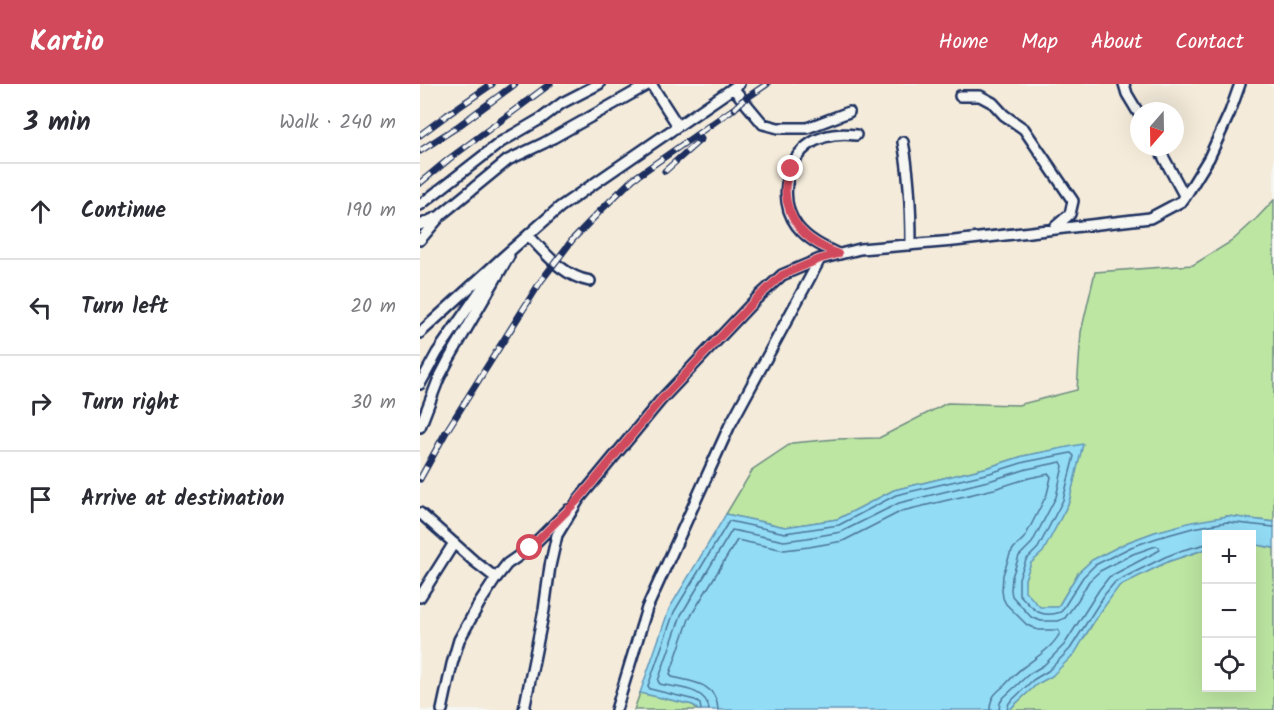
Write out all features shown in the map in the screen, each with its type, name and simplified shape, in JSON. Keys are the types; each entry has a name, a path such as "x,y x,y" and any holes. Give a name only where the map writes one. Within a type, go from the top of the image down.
{"lane":[{"path":"420,205 501,142 542,118 562,103 599,84"},
{"path":"420,240 442,214 508,160 544,143 650,84 678,126"},
{"path":"1124,84 1132,102"},
{"path":"442,710 459,640 496,578 507,564 530,548 579,499 660,401 756,299 782,275 820,259 860,249 954,241 1150,218 1182,201 1209,158 1240,84"},
{"path":"420,333 560,207 736,86 763,124 778,128 807,128 849,112"},
{"path":"960,96 980,96 1024,129 1073,201 1070,214 1055,228"},
{"path":"838,254 819,246 795,224 786,197 786,183 798,156 807,146 831,135 856,135"},
{"path":"903,142 910,197 911,245"},
{"path":"1163,156 1185,196"},
{"path":"420,225 442,214"},
{"path":"528,235 554,263 580,280 590,281"},
{"path":"420,427 439,378 515,246"},
{"path":"420,384 437,353 505,256"},
{"path":"616,710 647,608 729,427 820,259"},
{"path":"524,710 557,535 579,499"},
{"path":"420,512 496,578"},
{"path":"420,597 454,543"}],"shaded area":[{"path":"420,84 1269,84 1274,89 1274,200 1256,219 1232,241 1193,265 1095,272 1081,332 1077,390 1018,405 947,403 879,438 836,439 669,609 634,710 420,710"}],"green space":[{"path":"1274,200 1274,522 1227,516 1155,532 1128,542 1092,560 1078,573 1058,607 1040,608 1024,591 1025,579 1031,562 1043,551 1069,502 1082,445 1023,456 989,467 894,490 838,519 785,527 726,514 753,469 792,443 879,438 947,403 1018,405 1077,390 1081,332 1095,272 1193,265 1232,241"},
{"path":"1256,545 1274,548 1274,710 1009,710 1037,684 1052,676 1085,636 1119,586 1167,562 1202,550 1202,692 1256,692"},
{"path":"640,693 693,705 698,710 634,710"}],"water":[{"path":"1083,444 1069,502 1043,552 1031,563 1025,579 1025,591 1040,607 1058,607 1078,573 1092,560 1128,542 1192,522 1228,516 1274,522 1274,548 1256,545 1256,530 1202,530 1202,550 1167,562 1119,586 1075,653 1052,676 1037,684 1009,710 698,710 693,705 640,693 669,609 726,514 785,527 838,519 894,490 989,467 1023,456"}],"railway":[{"path":"420,135 492,84"},
{"path":"420,151 515,84"},
{"path":"420,183 550,84"},
{"path":"734,109 767,84"},
{"path":"420,479 446,432 541,281 573,239 633,179 739,105"},
{"path":"665,171 701,139"}],"route":[{"path":"530,548 579,499 660,401 756,299 782,275 838,254 819,246 795,224 786,197 786,183 791,169"}]}
